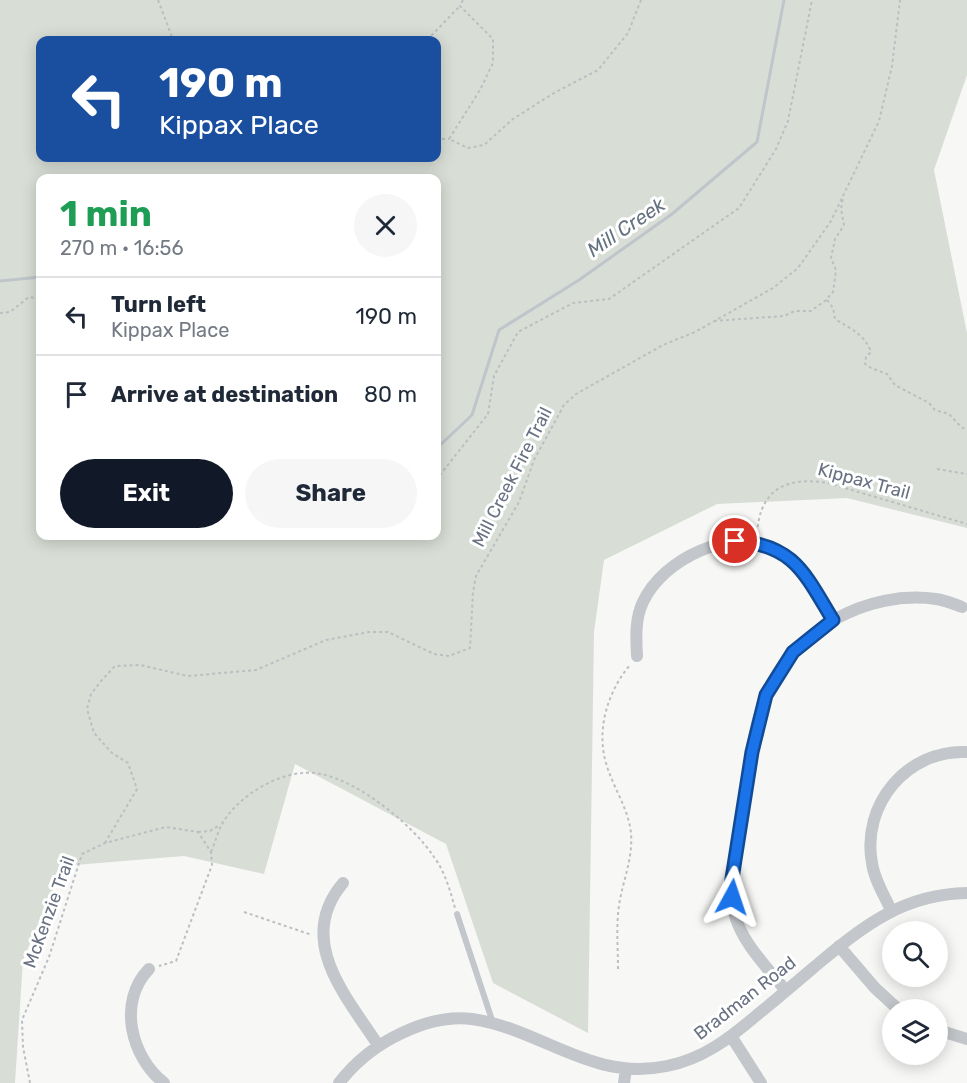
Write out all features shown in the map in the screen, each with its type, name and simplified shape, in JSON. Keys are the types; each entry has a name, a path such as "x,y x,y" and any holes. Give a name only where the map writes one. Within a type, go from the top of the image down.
{"street":[{"path":"637,656 637,621 641,604 650,587 682,561 702,550 735,541 755,542 775,549 801,568 833,620"},
{"path":"786,991 738,927 733,909 731,885 752,752 766,695 793,652 833,620 867,605 908,598 937,599 962,607"},
{"path":"891,910 872,865 870,838 878,807 895,781 915,764 942,754 967,752"},
{"path":"343,883 326,914 323,938 325,954 333,975 378,1045"},
{"name":"Bradman Road","path":"339,1083 351,1067 378,1045 412,1028 449,1019 470,1019 493,1024 590,1062 626,1069 655,1069 684,1062 710,1050 731,1036 863,927 891,910 921,899 967,893"},
{"path":"839,946 887,999"},
{"path":"148,969 135,990 131,1006 131,1022 138,1050 147,1067 164,1083"},
{"path":"948,1033 967,1039"},
{"path":"731,1036 761,1083"},
{"path":"624,1083 626,1069"}],"lane":[{"path":"456,914 493,1024"}],"path":[{"path":"158,0 172,36"},
{"path":"431,36 463,0"},
{"path":"441,139 449,139 468,148 484,145 513,119 554,93 598,70 628,33 640,0"},
{"path":"441,474 488,414 494,376 518,332 573,303 609,299 739,208 776,149 788,121 813,0"},
{"name":"Mill Creek Fire Trail","path":"105,843 137,789 128,763 112,753 94,733 87,709 91,694 115,666 140,665 188,676 256,670 326,640 369,632 388,632 434,654 449,656 470,648 473,592 477,576 519,502 534,460 564,405 576,394 653,350 695,332 773,288 798,268 831,221 879,121 892,66 900,0"},
{"path":"449,139 480,90 493,63 493,39 460,6"},
{"path":"713,321 784,316 795,311 811,311 826,300 833,292 836,270 831,258 835,239 844,225 841,209 844,195"},
{"path":"0,313 10,312 29,297 36,298"},
{"path":"826,300 833,308 835,319 856,330 866,341 871,352 866,357 865,364 887,374 895,385 929,403 935,410 952,416 960,427 967,430"},
{"path":"937,469 967,474"},
{"name":"Kippax Trail","path":"755,542 762,509 774,491 787,483 810,480 828,483 967,524"},
{"path":"618,969 617,917 630,863 631,833 625,805 606,763 603,734 606,708 616,680 637,656"},
{"path":"148,969 176,962 212,865 212,852 222,825 239,803 264,784 288,774 321,773 353,787 389,808 434,857 449,885 456,914"},
{"path":"198,832 210,831 222,825"},
{"name":"McKenzie Trail","path":"30,1083 23,1047 22,1020 49,957 82,854 105,843 166,827 198,832"},
{"path":"198,832 212,852"},
{"path":"244,912 323,938"}],"shaded area":[{"path":"0,0 967,0 967,75 934,170 967,333 967,528 847,498 717,504 604,560 594,632 588,1033 493,983 446,844 295,764 264,874 184,856 63,866 23,960 15,1083 0,1083"}],"waterway":[{"name":"Mill Creek","path":"441,444 472,415 499,330 579,280 672,214 757,142 784,0"},
{"name":"Mill Creek","path":"0,281 36,277"}],"route":[{"path":"732,897 731,885 752,752 766,695 793,652 833,620 801,568 788,557 775,549 755,542 735,541"}]}
